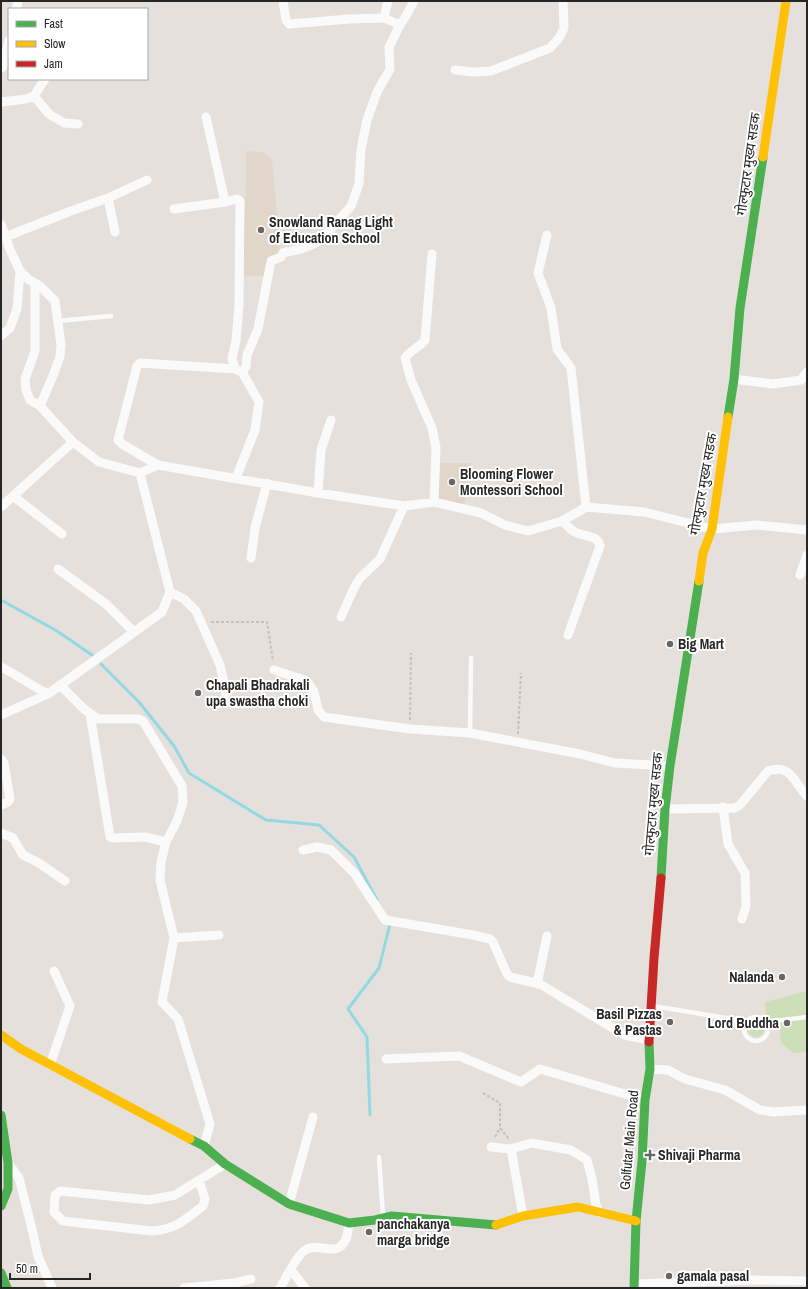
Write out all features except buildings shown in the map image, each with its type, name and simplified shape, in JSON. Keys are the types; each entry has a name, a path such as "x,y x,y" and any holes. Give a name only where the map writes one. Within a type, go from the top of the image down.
{"main road":[{"name":"गोल्फुटार मुख्य सडक","path":"652,995 665,809 670,766 703,553 712,529 734,379 740,308 786,1"},
{"name":"Golfutar Main Road","path":"634,1286 636,1221 642,1161 645,1100 650,1069 649,1040 652,995"},
{"path":"1,1035 21,1050 204,1146 225,1164 289,1204 349,1223 392,1216 496,1225 522,1216 578,1207 636,1221"},
{"path":"1,1115 8,1163 8,1189 1,1206"},
{"path":"1,1273 7,1288"}],"street":[{"path":"283,1 286,20 289,24 349,19 384,18 400,25"},
{"path":"384,18 388,1"},
{"path":"414,1 389,48 390,69 377,92 367,120 361,150 360,184 350,206 331,229 316,243 301,249 283,253 281,257 271,261 258,329 247,355 246,367 238,371 140,363 137,366 118,440 158,465 318,493 404,506 434,502 481,513 505,525 528,531 562,521 586,507 644,512 712,529 757,525 807,530"},
{"path":"455,70 473,72 490,71 550,48 559,38 564,28 563,1"},
{"path":"1,68 3,67 8,44"},
{"path":"1,102 26,99 34,96 44,80"},
{"path":"34,96 50,114 64,123 78,124"},
{"path":"206,117 225,202"},
{"path":"6,237 108,198 147,180"},
{"path":"108,198 115,232"},
{"path":"174,209 237,199 240,201 239,305 236,342 232,358 238,371 259,402 255,430 236,478"},
{"path":"1,224 11,252 20,271 40,286 55,301 61,345 60,357 40,406"},
{"path":"547,235 538,273 551,308 556,349 571,368 586,507"},
{"path":"432,254 425,340 421,346 405,358 411,380 432,428 436,448 434,502"},
{"path":"1,336 10,328 17,309 20,271"},
{"path":"35,283 35,351 24,379 30,400 40,406 73,442 99,462 140,473 158,465"},
{"path":"734,379 773,384 801,380 805,374"},
{"path":"805,374 807,386"},
{"path":"318,493 321,450 331,420"},
{"path":"1,507 73,442"},
{"path":"1,715 48,694 162,612 170,592 140,473"},
{"path":"251,558 255,528 267,483"},
{"path":"13,496 62,534"},
{"path":"341,616 360,578 380,559 404,506"},
{"path":"562,521 576,533 586,535 597,540 600,544 568,635"},
{"path":"800,575 807,555"},
{"path":"58,569 106,604 134,632"},
{"path":"170,592 184,599 196,610 220,665 226,697"},
{"path":"1,667 48,694"},
{"path":"274,670 307,681 314,692 318,710 324,717 410,729 470,733 580,754 615,763 670,766"},
{"path":"60,685 84,709 98,719 138,718 143,721 182,786 183,802 177,821 166,842 161,862 160,880 174,938 162,1002 178,1020 210,1124 204,1146"},
{"path":"90,714 110,837 145,837 166,842"},
{"path":"1,758 4,763 10,799 8,802 1,805"},
{"path":"665,809 735,808 740,805 768,771 774,769 783,770 790,773 807,796"},
{"path":"723,807 728,844 745,873 746,906 742,919"},
{"path":"1,833 13,838 23,855 39,863 65,881"},
{"path":"303,850 317,847 331,850 355,874 385,920 490,939 493,942 510,978 540,984 624,1035 649,1040"},
{"path":"174,938 219,934"},
{"path":"537,984 547,936"},
{"path":"50,1065 70,1006 54,971"},
{"path":"386,1059 459,1056 521,1082 540,1069 645,1100"},
{"path":"650,1069 668,1070 685,1079 725,1090 760,1110 772,1112 807,1110"},
{"path":"289,1204 313,1117"},
{"path":"491,1147 514,1148 531,1143 571,1150 586,1160 592,1179 596,1205 600,1213"},
{"path":"514,1148 522,1216"},
{"path":"8,1163 19,1178 38,1256 52,1288"},
{"path":"199,1180 205,1199 203,1206 184,1221 164,1230 152,1231 63,1221 54,1212 55,1195 60,1191 150,1200 175,1195 199,1180 225,1164"},
{"path":"280,1288 305,1250 311,1247 317,1247 328,1250 336,1249 341,1246 346,1239 349,1223"},
{"path":"291,1270 305,1288"},
{"path":"184,1288 234,1283 251,1279"},
{"path":"634,1286 754,1280 807,1281"}],"lane":[{"path":"58,321 111,316"},
{"path":"470,733 471,658"},
{"path":"651,1005 726,1018 745,1023"},
{"path":"755,1017 763,1019 766,1022 768,1026 767,1034 762,1040 754,1041 747,1038 745,1035 745,1023 751,1018 755,1017"},
{"path":"766,1022 807,1017"},
{"path":"379,1157 384,1218"}],"path":[{"path":"202,622 267,622 274,670"},
{"path":"410,729 411,653"},
{"path":"518,743 521,673"},
{"path":"483,1093 500,1103 500,1128 514,1148"}],"shaded area":[{"name":"Snowland Ranag Light of Education School","path":"246,151 262,152 272,159 280,251 279,256 269,257 265,276 241,275 246,182"},
{"name":"Blooming Flower Montessori School","path":"437,463 470,463 464,506 438,500"}],"green space":[{"path":"807,991 807,1052 793,1053 781,1043 780,1025 766,1018 765,1002"},
{"path":"753,1021 759,1021 764,1026 762,1035 759,1037 753,1037 748,1032 748,1026"}],"waterway":[{"path":"1,600 57,631 92,655"},
{"path":"101,664 139,702 174,746 189,773 266,820 319,825 354,857 377,900"},
{"path":"370,1115 367,1037 348,1009 379,968 390,924 389,922"}],"traffic: fast":[{"path":"728,417 734,379 740,308 763,157"},
{"path":"661,878 665,809 670,766 699,581"},
{"path":"634,1288 636,1221 642,1161 645,1100 650,1069 649,1042"},
{"path":"1,1115 8,1163 8,1189 1,1206"},
{"path":"190,1139 204,1146 225,1164 289,1204 349,1223 375,1220 392,1216 496,1225"},
{"path":"1,1273 7,1288"}],"traffic: slow":[{"path":"763,157 786,1"},
{"path":"699,581 703,553 712,529 728,417"},
{"path":"1,1035 21,1049 190,1139"},
{"path":"496,1225 523,1216 578,1207 636,1221"}],"traffic: jam":[{"path":"649,1042 661,878"}],"place":[{"name":"Snowland Ranag Light of Education School","path":"261,230"},
{"name":"Blooming Flower Montessori School","path":"452,482"},
{"name":"Big Mart","path":"670,644"},
{"name":"Chapali Bhadrakali upa swastha choki","path":"198,693"},
{"name":"Nalanda","path":"782,977"},
{"name":"Basil Pizzas & Pastas","path":"670,1022"},
{"name":"Lord Buddha","path":"787,1023"},
{"name":"Shivaji Pharma","path":"650,1155"},
{"name":"panchakanya marga bridge","path":"369,1232"},
{"name":"gamala pasal","path":"669,1276"}]}
